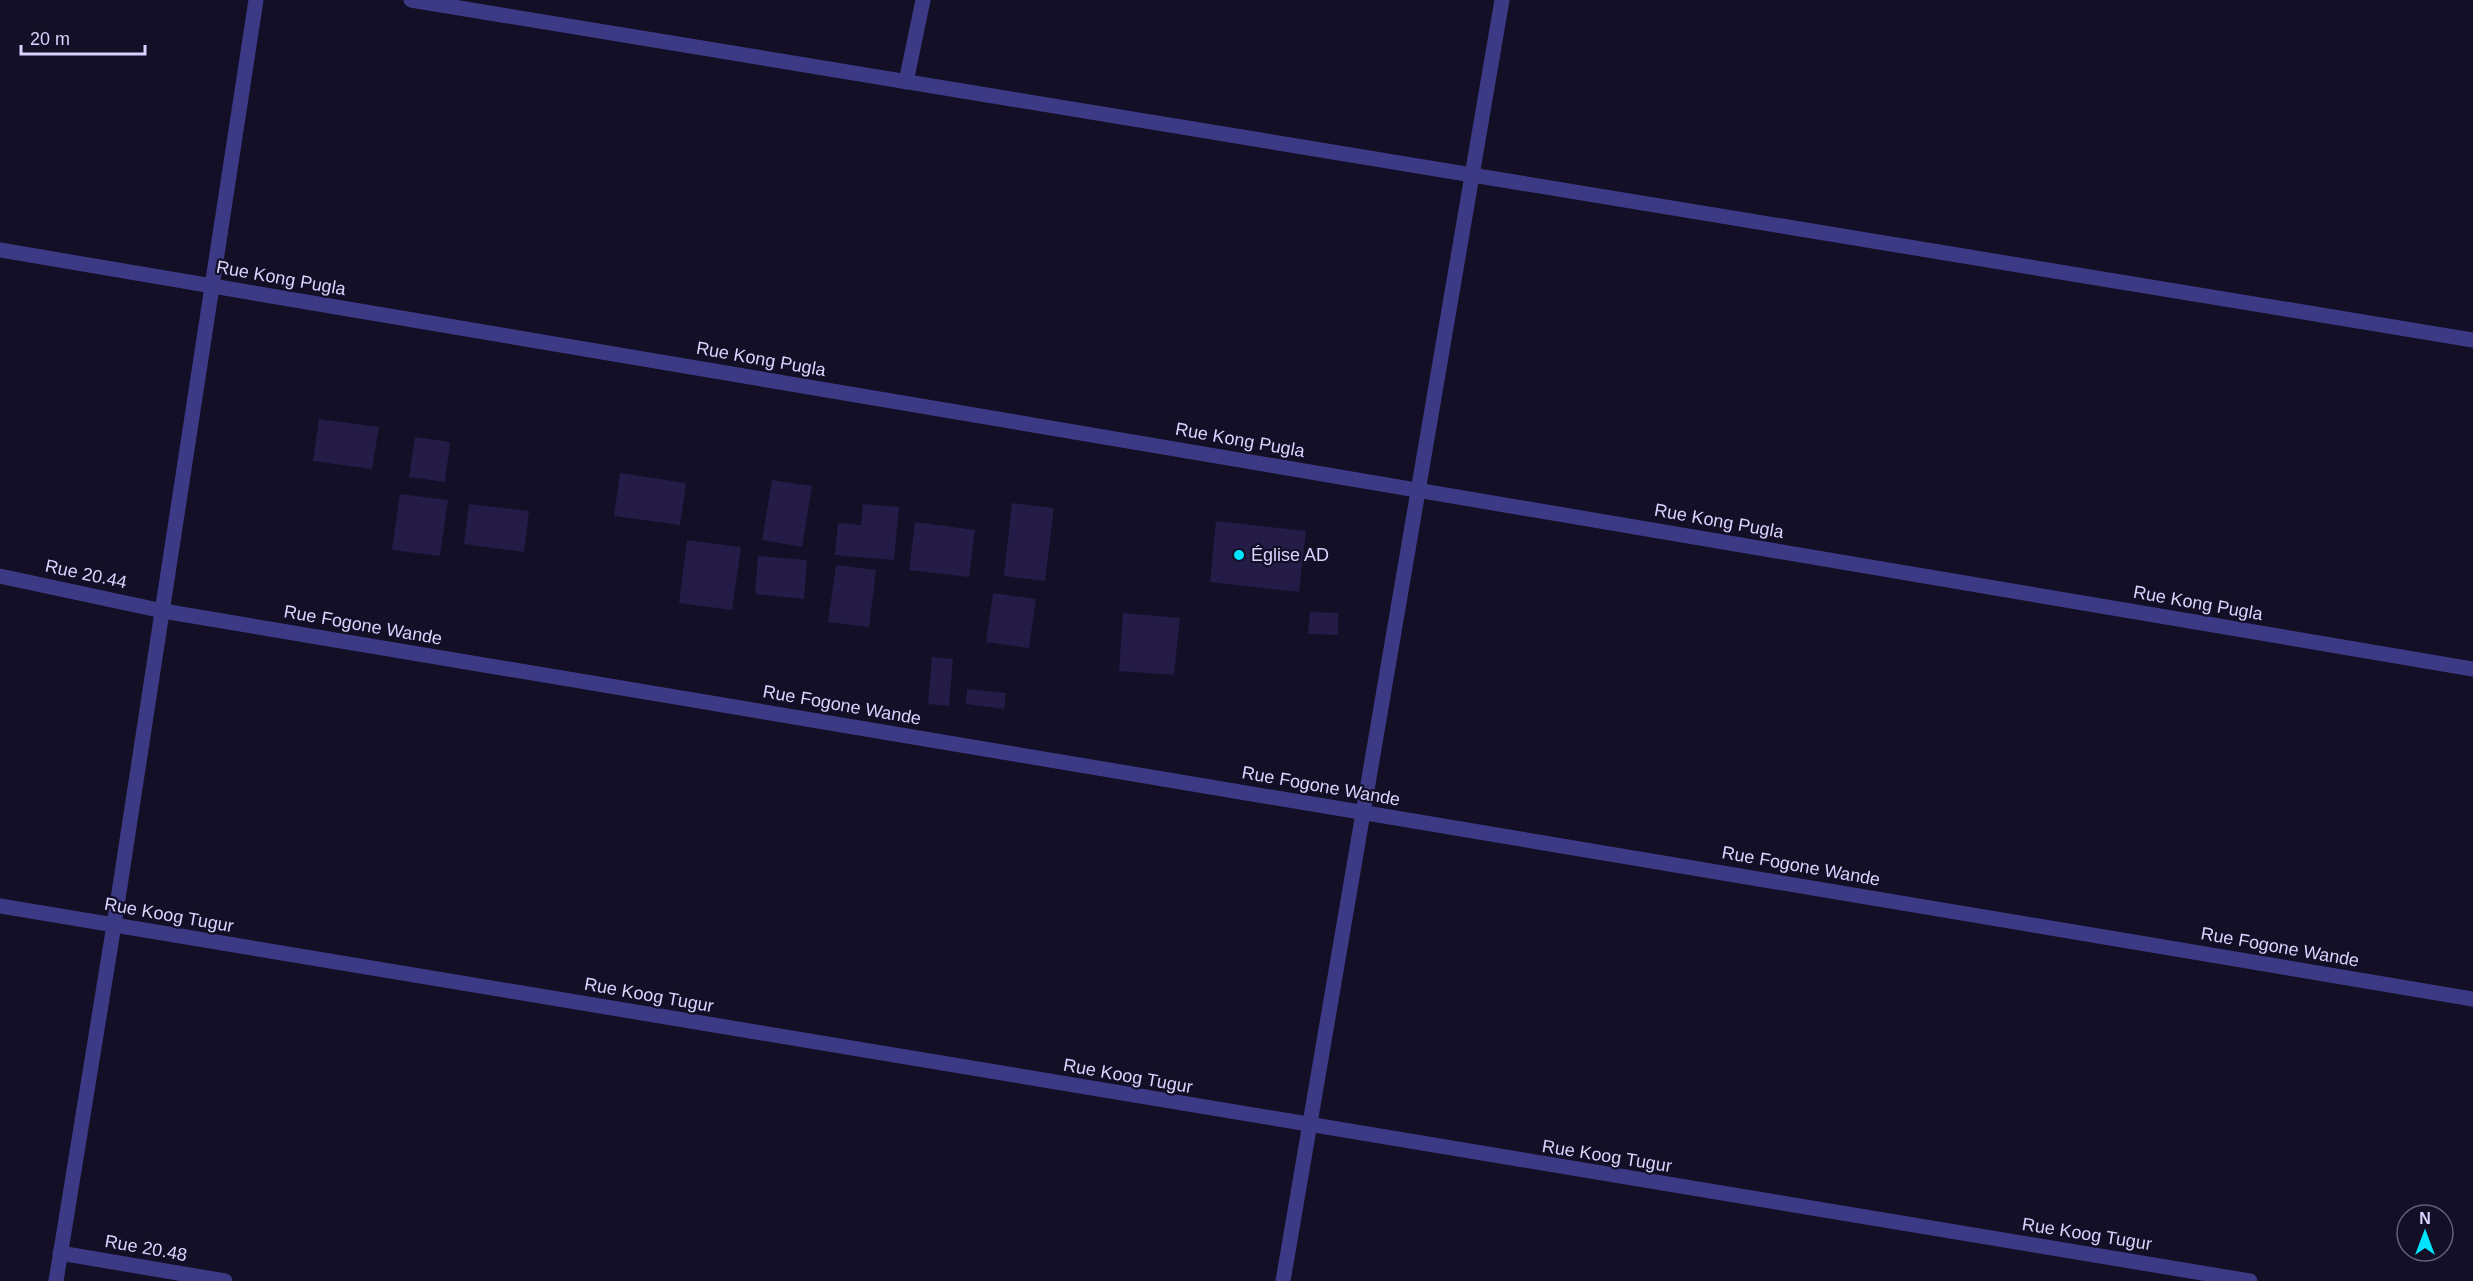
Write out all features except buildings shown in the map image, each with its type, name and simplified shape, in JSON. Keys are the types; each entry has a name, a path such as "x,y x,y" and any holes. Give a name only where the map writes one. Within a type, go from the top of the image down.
{"street":[{"path":"56,1281 114,925 256,0"},
{"path":"411,0 2473,340"},
{"path":"906,82 923,0"},
{"path":"1283,1281 1502,0"},
{"name":"Rue Kong Pugla","path":"0,250 2473,669"},
{"name":"Rue 20.44","path":"0,576 163,611"},
{"name":"Rue Fogone Wande","path":"163,611 2473,999"},
{"name":"Rue Koog Tugur","path":"0,906 2250,1281"},
{"name":"Rue 20.48","path":"60,1253 225,1281"}],"place":[{"name":"Église AD","path":"1239,555"}]}
